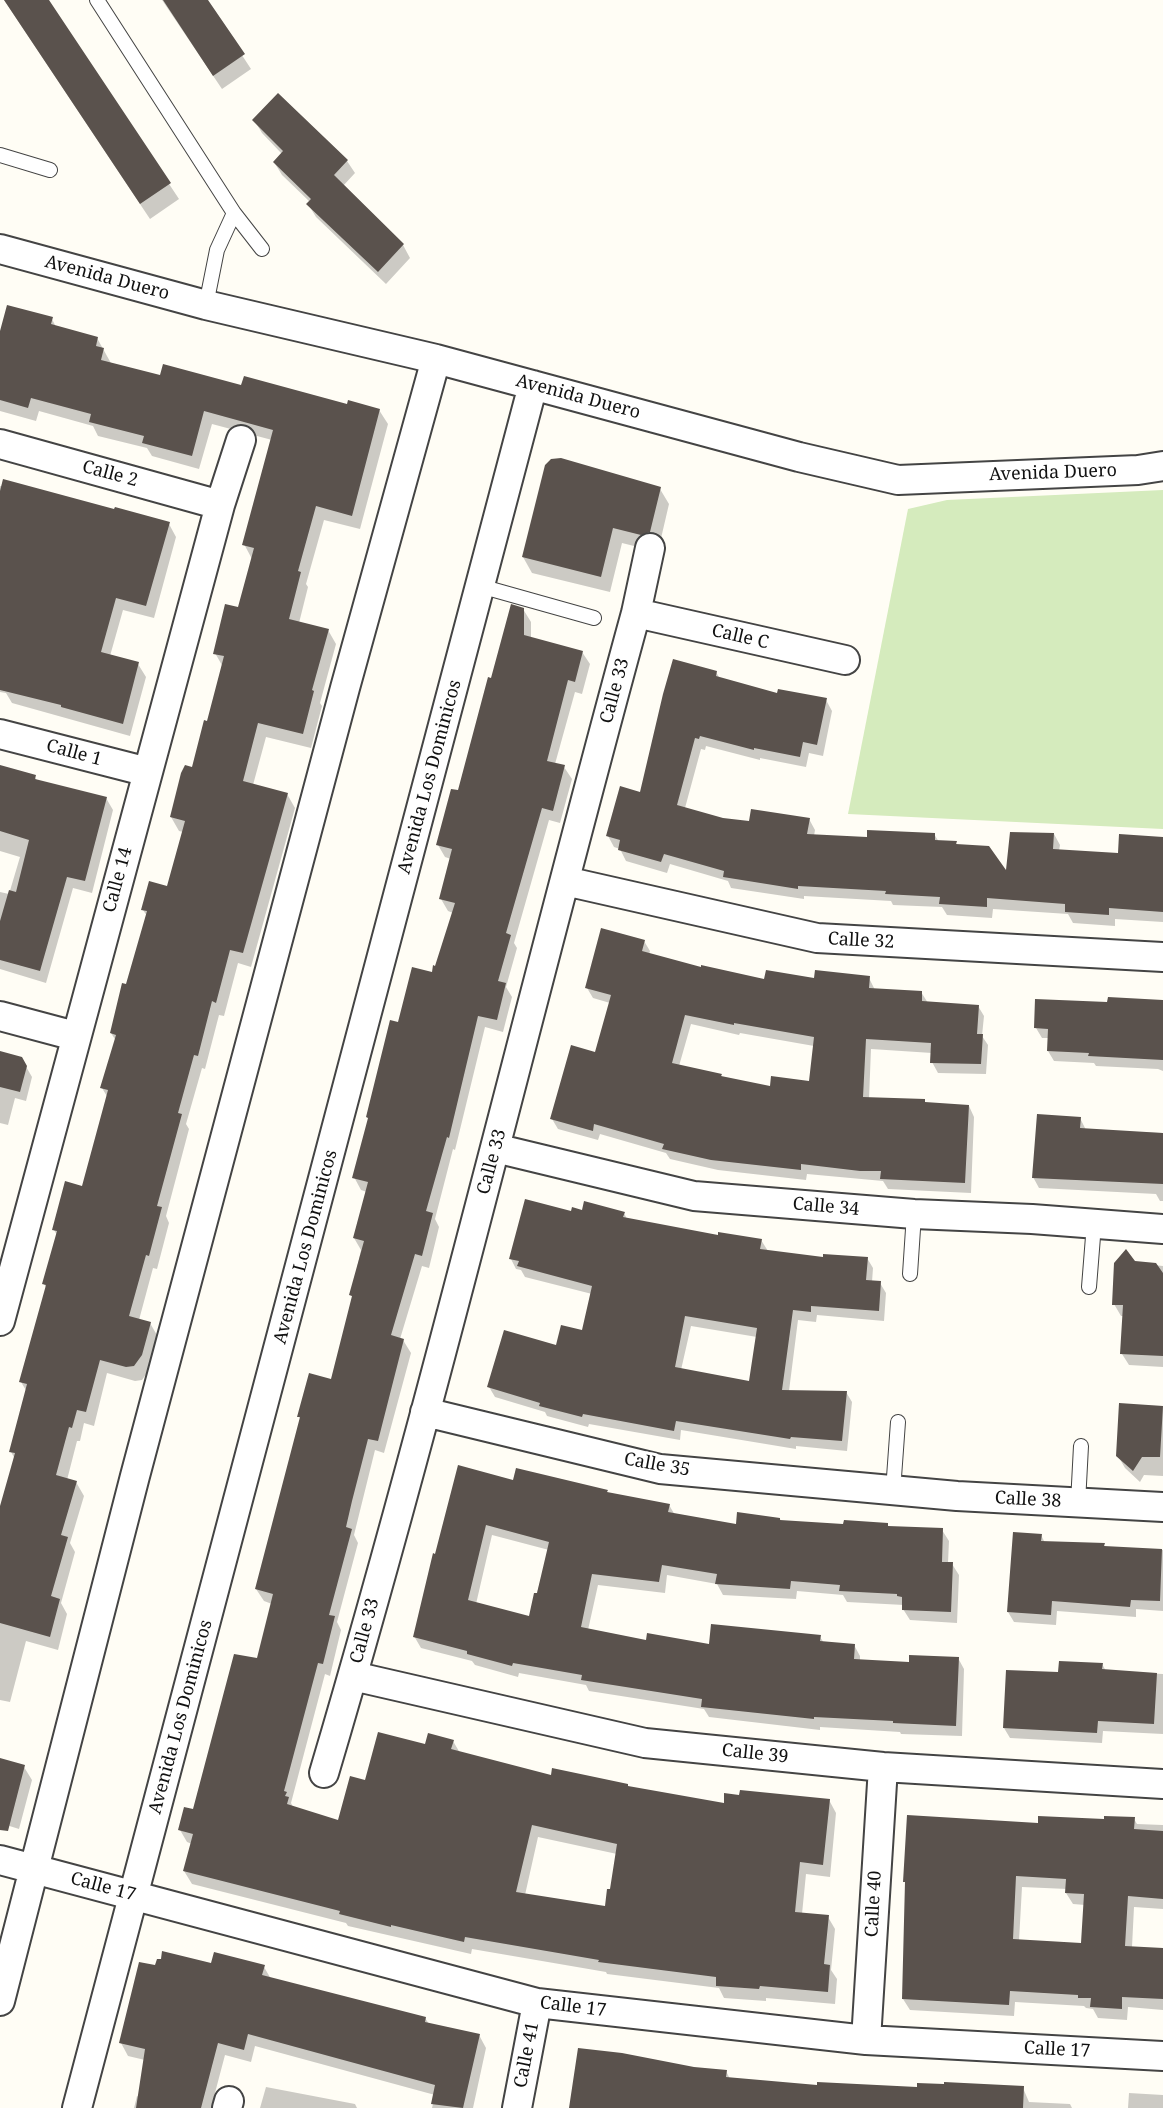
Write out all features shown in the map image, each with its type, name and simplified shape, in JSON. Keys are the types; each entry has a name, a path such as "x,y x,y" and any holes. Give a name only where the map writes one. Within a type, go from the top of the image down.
{"street":[{"name":"Avenida Duero","path":"0,249 206,304 436,359 799,457 898,480 1138,470 1163,466"},
{"path":"0,2001 147,1430 342,700 436,359"},
{"name":"Avenida Los Dominicos","path":"77,2108 533,385"},
{"name":"Calle 14","path":"2,1306 220,505 241,440"},
{"name":"Calle 2","path":"0,444 220,505"},
{"name":"Calle 33","path":"324,1773 425,1412 636,613 650,548"},
{"name":"Calle C","path":"636,613 844,660"},
{"name":"Calle 1","path":"0,734 148,772"},
{"name":"Calle 32","path":"565,881 817,938 1163,957"},
{"path":"0,1016 75,1036"},
{"name":"Calle 34","path":"495,1148 694,1196 914,1214 1032,1219 1163,1229"},
{"name":"Calle 35","path":"425,1412 660,1468 893,1491"},
{"name":"Calle 38","path":"893,1491 1163,1508"},
{"name":"Calle 39","path":"353,1676 645,1743 883,1767 1163,1784"},
{"name":"Calle 40","path":"866,2040 883,1767"},
{"name":"Calle 17","path":"0,1860 537,2003 866,2040 1163,2056"},
{"name":"Calle 41","path":"517,2108 537,2003"}],"lane":[{"path":"97,0 234,213 262,249"},
{"path":"0,155 50,170"},
{"path":"206,304 217,250 234,213"},
{"path":"480,586 594,618"},
{"path":"910,1274 914,1214"},
{"path":"1089,1287 1094,1224"},
{"path":"893,1491 898,1422"},
{"path":"1078,1503 1081,1446"}],"green space":[{"path":"1163,490 1163,829 848,814 908,509 947,500"}],"building":[{"path":"4,0 49,0 171,183 140,204"},
{"path":"163,0 208,0 245,54 213,76"},
{"path":"278,93 348,160 334,175 404,244 378,272 306,204 311,199 273,162 283,151 252,120"},
{"path":"7,305 53,317 51,324 98,337 96,346 104,348 101,360 160,375 163,364 241,385 244,376 347,404 348,400 380,409 352,516 316,506 298,571 301,572 289,619 329,629 312,690 314,691 303,734 258,723 243,781 288,793 243,953 230,950 216,1003 212,1001 198,1056 194,1055 178,1113 182,1114 157,1206 162,1207 129,1316 151,1322 142,1355 134,1366 126,1367 100,1360 86,1412 77,1410 72,1428 69,1427 56,1475 77,1481 61,1535 68,1537 51,1596 60,1599 50,1637 0,1623 0,1506 15,1453 9,1452 27,1384 19,1382 46,1285 42,1284 57,1231 52,1230 65,1181 82,1186 108,1090 100,1088 116,1035 110,1033 122,983 126,984 147,911 141,910 149,881 167,886 185,821 170,817 181,773 185,765 192,767 224,656 213,654 225,604 238,607 254,548 242,545 273,430 204,411 192,456 142,443 144,436 89,422 91,414 31,398 28,408 0,400 0,331"},
{"path":"561,458 661,487 650,532 641,535 613,528 601,577 522,557 545,465 551,459"},
{"path":"3,479 170,522 146,606 116,598 101,652 139,662 123,724 0,690 0,491"},
{"path":"511,604 524,608 524,635 583,651 575,682 568,680 547,761 565,765 553,811 542,808 506,933 511,935 498,981 506,983 497,1020 478,1016 449,1138 447,1137 426,1211 433,1213 422,1256 415,1254 391,1335 404,1339 378,1441 368,1439 352,1501 346,1527 352,1529 329,1615 335,1616 323,1664 318,1663 284,1791 287,1792 285,1796 289,1797 287,1804 338,1820 350,1776 365,1780 378,1732 425,1744 428,1733 454,1740 451,1749 551,1775 552,1768 628,1784 628,1786 724,1803 724,1793 739,1795 740,1790 830,1799 823,1865 800,1862 795,1912 829,1915 824,1964 830,1965 828,1992 760,1986 759,1989 716,1986 716,1977 598,1962 599,1960 465,1937 464,1942 339,1914 340,1911 183,1871 193,1834 178,1830 184,1807 193,1809 234,1654 257,1658 273,1594 255,1589 300,1417 297,1417 309,1373 331,1379 352,1296 349,1295 364,1241 353,1238 368,1182 352,1178 390,1020 398,1022 412,967 432,972 455,903 439,899 452,849 436,845 451,789 458,790 488,677 491,678","holes":["532,1825 617,1844 605,1906 516,1892"]},
{"path":"673,659 717,671 716,676 777,693 778,689 827,698 817,745 803,742 800,757 754,748 754,750 700,736 699,739 695,738 677,805 723,818 749,821 751,809 810,818 807,834 867,837 867,830 935,833 935,840 989,846 1006,870 1010,832 1054,833 1053,849 1118,853 1119,834 1163,837 1163,912 1109,908 1109,915 1065,912 1065,904 987,898 987,907 939,904 940,897 885,894 886,891 798,886 798,889 723,877 724,871 664,854 661,862 618,850 620,840 606,836 620,786 640,792"},
{"path":"0,765 36,775 35,779 107,797 85,881 67,877 40,971 0,960 0,921 9,890 16,892 29,840 0,831"},
{"path":"601,928 645,940 642,951 701,967 701,965 764,979 766,970 814,978 815,970 870,976 869,988 922,991 922,1001 979,1005 977,1034 983,1034 981,1064 930,1063 931,1043 866,1039 863,1097 925,1099 925,1102 969,1105 965,1183 880,1179 881,1171 860,1171 801,1164 801,1170 711,1160 662,1149 664,1144 594,1124 593,1131 550,1119 571,1045 595,1052 611,995 585,988","holes":["685,1015 734,1025 734,1023 814,1037 809,1081 771,1076 770,1086 672,1063"]},
{"path":"1108,997 1163,1000 1163,1060 1088,1056 1089,1053 1047,1051 1048,1029 1034,1028 1035,999 1107,1002"},
{"path":"0,1051 22,1057 27,1066 20,1092 0,1087"},
{"path":"1037,1114 1081,1117 1080,1128 1163,1133 1163,1184 1032,1178"},
{"path":"525,1199 571,1211 572,1207 582,1210 584,1201 625,1212 623,1217 718,1235 718,1232 762,1239 760,1249 823,1257 823,1254 868,1257 866,1280 881,1281 879,1311 811,1306 811,1312 793,1310 782,1390 847,1391 842,1441 791,1437 790,1439 676,1421 674,1431 583,1414 582,1417 539,1406 540,1403 487,1387 504,1330 556,1345 561,1325 582,1330 592,1286 517,1266 519,1261 509,1259","holes":["685,1316 757,1328 749,1381 675,1367"]},
{"path":"1126,1249 1135,1261 1156,1263 1163,1273 1163,1356 1120,1354 1123,1305 1112,1305 1114,1263"},
{"path":"1119,1403 1163,1406 1160,1457 1142,1457 1133,1471 1116,1456"},
{"path":"458,1465 513,1480 516,1468 608,1490 607,1492 670,1504 668,1512 736,1524 737,1512 780,1518 780,1520 843,1524 844,1520 888,1523 888,1526 943,1528 942,1562 953,1562 951,1612 902,1610 902,1597 897,1594 839,1591 840,1585 791,1581 790,1589 715,1584 717,1574 662,1565 659,1582 592,1574 581,1627 646,1640 647,1633 709,1644 711,1624 821,1635 820,1641 855,1644 854,1659 909,1662 909,1655 959,1657 956,1726 814,1717 814,1719 701,1707 702,1699 581,1680 582,1675 513,1663 512,1666 413,1637 433,1553 435,1554","holes":["486,1525 549,1542 529,1616 468,1600"]},
{"path":"1013,1532 1042,1534 1041,1541 1105,1543 1104,1546 1162,1549 1160,1601 1131,1600 1130,1607 1052,1601 1051,1615 1007,1612"},
{"path":"1059,1661 1103,1663 1102,1669 1157,1673 1154,1724 1098,1721 1097,1733 1003,1728 1006,1670 1058,1672"},
{"path":"0,1758 25,1765 8,1831 0,1830"},
{"path":"907,1815 1038,1823 1038,1816 1104,1819 1104,1816 1135,1817 1134,1829 1163,1831 1163,1899 1128,1896 1125,1946 1163,1948 1163,1999 1122,1997 1122,2009 1090,2007 1091,1998 1078,1998 1078,1995 1010,1991 1009,2005 902,1999 905,1882 903,1882","holes":["1016,1876 1066,1879 1065,1893 1084,1894 1081,1943 1013,1939"]},
{"path":"162,1951 211,1963 214,1952 265,1965 262,1975 426,2017 425,2022 480,2034 463,2108 431,2104 435,2085 248,2034 244,2050 218,2043 201,2108 136,2108 145,2049 119,2043 139,1962 155,1965 157,1959 161,1959"},
{"path":"578,2048 622,2053 694,2067 727,2070 726,2077 817,2085 817,2082 917,2087 917,2083 944,2084 944,2082 1024,2086 1023,2108 569,2108"}]}
